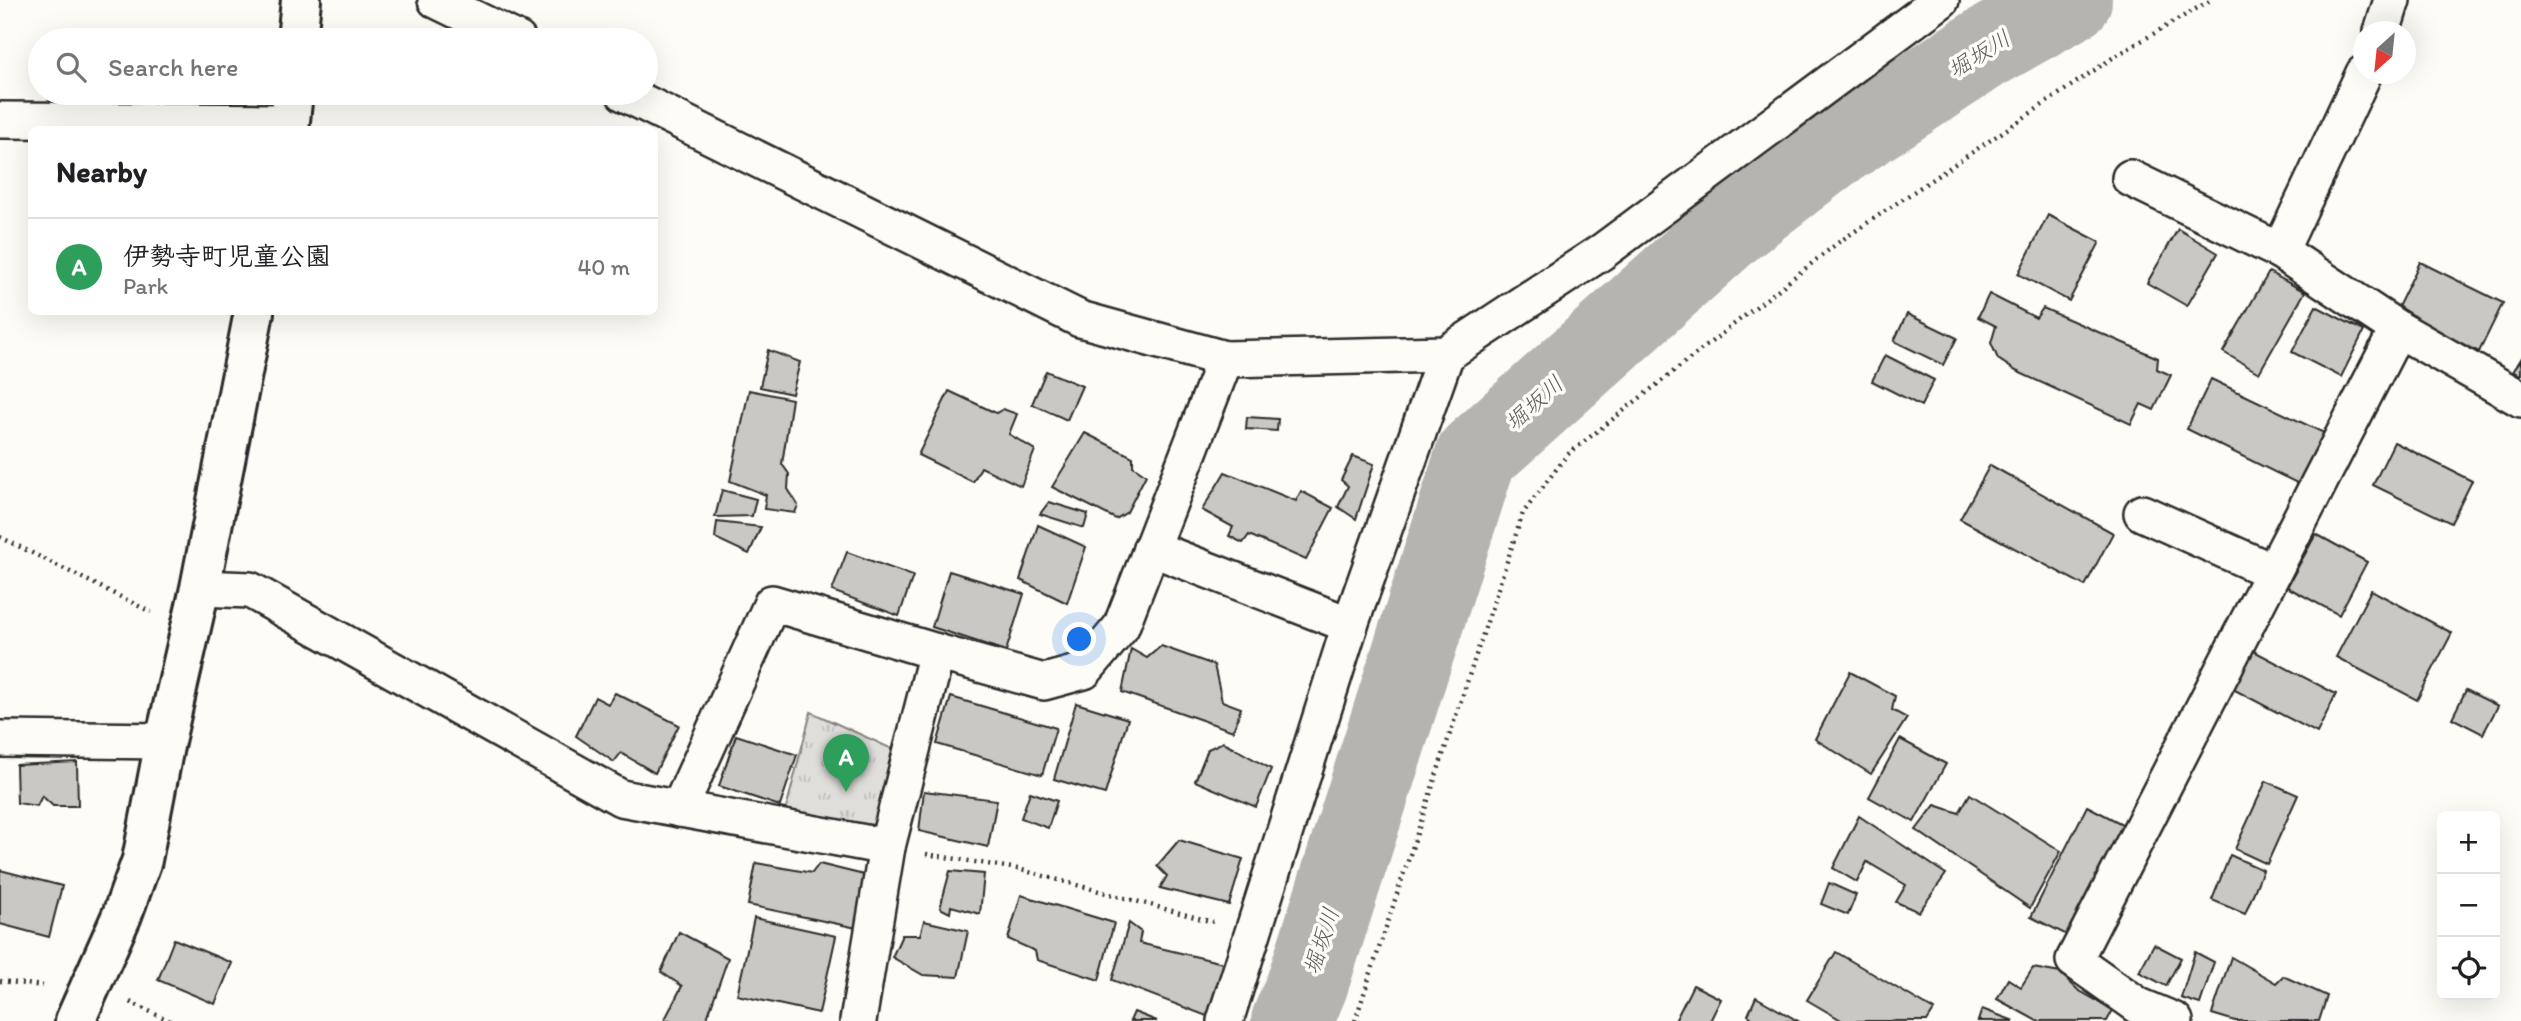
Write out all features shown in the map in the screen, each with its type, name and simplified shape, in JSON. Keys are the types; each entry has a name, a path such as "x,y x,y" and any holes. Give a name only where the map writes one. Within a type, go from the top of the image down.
{"street":[{"path":"298,28 301,0"},
{"path":"436,0 493,28"},
{"path":"648,105 1080,319 1225,359 1446,354 1603,251 1941,0"},
{"path":"2385,21 2392,0"},
{"path":"2280,251 2359,84"},
{"path":"0,120 291,115"},
{"path":"2130,178 2280,251 2398,329 2521,399"},
{"path":"81,1010 122,915 142,860 165,741 200,587 253,315"},
{"path":"2175,1021 2136,1014 2074,960 2398,329"},
{"path":"1225,1021 1350,625 1446,354"},
{"path":"679,809 772,603 1044,682 1084,671 1121,627 1225,359"},
{"path":"2142,513 2273,572"},
{"path":"1151,548 1350,625"},
{"path":"200,587 250,590 621,798 887,847"},
{"path":"858,1021 887,847 937,652"},
{"path":"0,739 165,741"}],"path":[{"path":"1355,1021 1523,513 1567,455 1839,242 2113,57 2211,0"},
{"path":"0,537 190,630"},
{"path":"887,847 1018,869 1225,926"}],"green space":[{"path":"811,712 910,757 887,847 781,828"}],"building":[{"path":"2048,215 2100,242 2069,301 2018,274"},
{"path":"2178,229 2218,253 2187,306 2147,283"},
{"path":"2420,262 2503,303 2479,352 2396,311"},
{"path":"2269,272 2305,292 2259,373 2223,352"},
{"path":"1989,294 2036,318 2043,308 2158,358 2157,369 2171,375 2154,410 2141,404 2131,424 2016,371 1998,359 1991,343 1996,326 1978,317"},
{"path":"2316,306 2364,331 2341,377 2292,352"},
{"path":"1907,314 1957,338 1943,365 1894,341"},
{"path":"768,350 800,362 792,394 760,387"},
{"path":"1885,355 1934,380 1921,406 1872,381"},
{"path":"2521,359 2521,375 2513,372"},
{"path":"1046,371 1082,386 1067,420 1032,404"},
{"path":"2211,379 2324,433 2299,484 2187,429"},
{"path":"749,390 792,399 782,464 789,474 788,489 798,505 795,513 764,509 766,495 730,481"},
{"path":"949,391 996,413 1003,409 1017,414 1009,434 1035,450 1021,486 981,467 973,482 918,455"},
{"path":"1247,417 1278,419 1277,431 1246,429"},
{"path":"1085,433 1133,457 1133,466 1146,475 1127,512 1116,519 1052,487"},
{"path":"2394,442 2472,481 2451,523 2373,485"},
{"path":"1353,456 1374,464 1356,519 1338,507 1348,486 1341,480"},
{"path":"1990,465 2113,533 2085,586 1960,519"},
{"path":"1225,472 1296,501 1301,491 1333,508 1306,560 1249,535 1243,543 1229,536 1233,527 1202,510"},
{"path":"722,490 756,499 752,516 715,517"},
{"path":"1049,502 1088,514 1084,528 1040,514"},
{"path":"717,522 761,527 749,554 715,538"},
{"path":"1038,525 1086,547 1067,603 1020,580"},
{"path":"2316,534 2367,562 2339,615 2287,587"},
{"path":"847,552 913,576 899,616 832,591"},
{"path":"949,571 1024,594 1006,651 932,627"},
{"path":"2371,590 2452,633 2417,700 2336,657"},
{"path":"1161,646 1214,665 1222,701 1241,708 1233,731 1122,692 1131,649 1147,658"},
{"path":"2252,650 2336,694 2317,733 2231,688"},
{"path":"1850,672 1895,696 1892,710 1907,718 1871,774 1815,739"},
{"path":"2466,690 2498,706 2483,734 2452,718"},
{"path":"615,693 679,725 655,773 621,753 614,762 576,736 595,697 608,704"},
{"path":"951,697 1056,728 1042,775 937,744"},
{"path":"1076,703 1128,719 1105,794 1054,779"},
{"path":"736,735 797,755 780,806 719,786"},
{"path":"1900,739 1946,764 1914,822 1869,797"},
{"path":"1223,742 1271,769 1256,807 1195,781 1208,749"},
{"path":"77,762 78,806 53,806 42,796 37,806 17,803 16,765"},
{"path":"2266,781 2298,795 2267,864 2235,849"},
{"path":"924,791 997,800 988,847 919,831"},
{"path":"1030,792 1057,801 1048,828 1021,818"},
{"path":"1970,794 2061,851 2030,908 1916,830 1935,805 1959,813"},
{"path":"2087,806 2124,825 2067,935 2031,917"},
{"path":"1859,816 1946,874 1919,912 1896,902 1906,885 1867,862 1857,882 1833,868"},
{"path":"1179,840 1243,859 1229,905 1160,888 1167,876 1157,866"},
{"path":"2230,855 2263,870 2245,914 2212,900"},
{"path":"756,863 812,873 819,864 872,877 857,928 748,905"},
{"path":"0,870 62,886 49,937 0,924"},
{"path":"950,871 984,874 980,914 951,906 950,913 940,908"},
{"path":"1829,883 1856,895 1848,915 1821,904"},
{"path":"1021,895 1114,923 1099,980 1037,960 1035,951 1008,939"},
{"path":"754,918 836,936 819,1013 737,995"},
{"path":"924,921 968,931 958,977 923,975 892,957 902,935 920,935"},
{"path":"1129,923 1141,932 1139,943 1227,964 1212,1018 1112,980"},
{"path":"679,932 728,958 706,1021 664,1021 682,986 661,972"},
{"path":"174,939 232,963 215,1004 158,980"},
{"path":"2154,944 2181,958 2166,986 2139,972"},
{"path":"1836,952 1934,1010 1927,1021 1843,1021 1807,1000"},
{"path":"2195,952 2214,962 2200,1004 2181,998"},
{"path":"2231,957 2276,983 2283,976 2327,996 2319,1021 2235,1021 2212,1014"},
{"path":"2033,968 2060,973 2078,990 2113,1010 2107,1021 2037,1021 1997,999 2008,979 2021,987"},
{"path":"1693,985 1721,999 1710,1021 1675,1021"},
{"path":"1756,997 1798,1021 1756,1021 1748,1015"},
{"path":"1982,1009 2014,1021 1978,1021"},
{"path":"1134,1012 1157,1021 1130,1021"}],"waterway":[{"name":"堀坂川","path":"1292,1021 1307,985 1476,456 1732,226 1829,151 1984,49 2071,0"}],"place":[{"name":"伊勢寺町児童公園","path":"846,792"}]}
